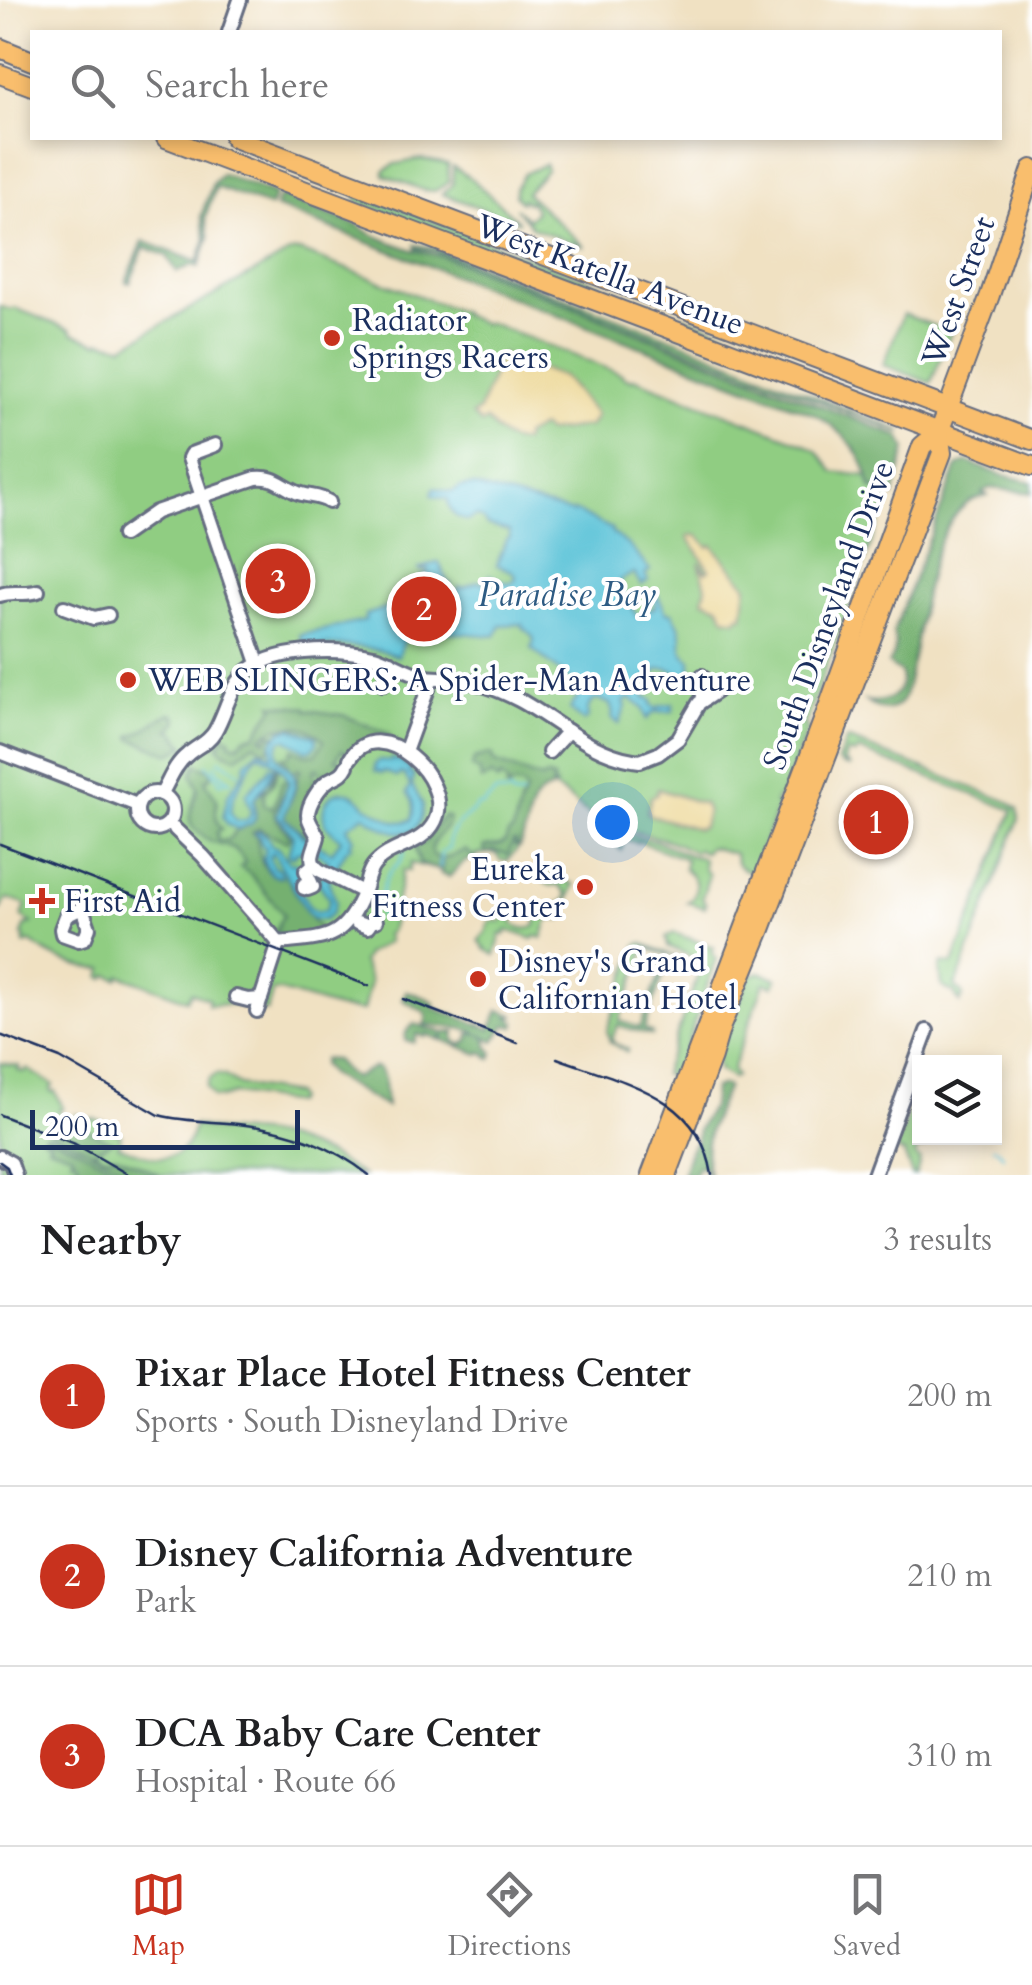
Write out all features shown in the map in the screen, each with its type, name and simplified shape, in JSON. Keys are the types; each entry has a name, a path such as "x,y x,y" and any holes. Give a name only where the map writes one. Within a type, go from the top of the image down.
{"main road":[{"path":"0,48 30,60"},
{"path":"0,74 30,85"},
{"name":"West Katella Avenue","path":"171,140 1032,466"},
{"name":"West Katella Avenue","path":"239,140 1032,440"},
{"name":"West Street","path":"939,432 1032,169"},
{"name":"South Disneyland Drive","path":"667,1175 761,929 922,446 939,432"},
{"name":"South Disneyland Drive","path":"651,1175 834,715"}],"street":[{"path":"230,30 240,0"},
{"path":"215,446 191,454 189,460 258,662"},
{"path":"123,535 156,512 256,478 270,476 296,492 329,502"},
{"path":"0,594 38,591"},
{"path":"64,607 94,618 108,614"},
{"path":"162,794 184,757 214,733 232,690 245,673 258,662 280,656 362,654 416,674 462,680 505,693 568,732 624,759 640,760 658,754 678,739 699,703 717,691"},
{"path":"384,684 392,662"},
{"path":"702,676 704,700"},
{"path":"405,752 432,678"},
{"path":"549,752 568,732"},
{"path":"279,943 325,938 350,920 364,892 372,867 389,852 414,842 435,820 438,795 433,784 405,752 387,742 369,743 357,750 341,775 320,787 310,806 309,820 318,834 313,865 364,892"},
{"path":"0,752 132,803 141,823 151,829 162,828 174,813 171,801 162,794 148,794 132,803"},
{"path":"182,835 279,943"},
{"path":"304,885 308,889 313,887 306,871 313,865"},
{"path":"357,923 368,927 372,921 381,922"},
{"path":"236,996 259,1005 279,943"},
{"path":"874,1175 927,1031"},
{"path":"0,1156 15,1175"}],"green space":[{"path":"421,159 448,164 449,182 435,191 423,190 384,175 395,164"},
{"path":"545,164 547,169 526,193 585,247 533,228 515,208 528,219 536,211 530,201 521,202 515,188 524,174"},
{"path":"453,166 519,222 442,194 453,184"},
{"path":"222,174 275,194 270,207 216,187 205,217 209,238 199,267 192,265 177,272 167,256 144,247 130,283 126,282 143,241 198,262 206,239 201,216 213,183"},
{"path":"362,194 790,357 771,358 358,202 356,198"},
{"path":"280,196 358,225 390,242 495,276 900,437 906,449 894,496 871,487 851,443 812,413 275,207"},
{"path":"415,245 436,248 689,345 901,433 509,279 435,251 416,248"},
{"path":"299,251 805,444 817,451 834,472 868,476 871,488 889,495 803,725 808,728 781,798 777,798 775,804 779,805 753,873 738,865 735,854 710,847 705,852 695,852 598,820 550,783 530,796 515,846 519,847 507,861 500,860 496,853 480,854 463,861 445,876 442,871 411,863 409,871 403,870 390,932 386,934 388,942 367,954 362,962 370,982 363,1011 273,991 267,1011 261,1013 233,1004 208,1005 209,999 191,992 187,1000 120,975 118,979 108,975 104,979 104,969 75,965 31,942 24,944 25,926 32,923 22,917 26,905 7,898 0,912 0,306 15,308 98,343 123,346"},
{"path":"903,314 951,332 931,383 883,365"},
{"path":"967,462 1032,482 1032,493 990,488 982,492 987,495 965,505 950,523 931,570 903,699 891,709 876,707 866,701 886,700 900,688 901,673 888,664 895,649 893,633 957,467"},
{"path":"272,704 343,715 389,734 388,739 360,742 348,753 342,750 336,759 344,763 330,776 321,776 317,768 313,772 317,787 307,805 314,840 284,818 301,771 288,769 282,757 290,755 293,749 306,755 316,754 324,741 310,730 294,726 277,729 261,737 266,740 270,734 276,735 265,751 255,743 236,757 218,746 225,735 238,745 245,737 255,735 274,708"},
{"path":"171,713 178,721 170,730 185,746 170,754 132,739 131,736"},
{"path":"847,739 1009,802 1018,809 1019,819 955,984 963,997 960,1003 953,992 942,987 940,969 942,963 953,964 1013,810 858,750 855,754 847,752 844,762 851,767 843,765 838,761"},
{"path":"491,754 494,762 541,779 554,779 551,789 533,805 519,847 513,842 508,855 485,853 484,847 505,842 513,831 526,792 522,786 506,788 508,784 501,777 497,781 492,775 481,781 480,772 472,767 474,759"},
{"path":"196,764 210,770 212,776 206,783 217,799 217,819 222,829 217,832 218,840 229,839 255,819 255,798 270,785 276,767 274,782 264,793 264,805 272,807 282,781 288,778 287,789 274,811 290,836 286,842 259,828 252,833 257,837 263,865 272,874 287,877 319,927 317,934 290,936 274,931 284,915 240,867 245,863 240,855 192,827 190,812 198,788 192,774"},
{"path":"445,816 448,823 432,849 439,867 442,868 443,858 465,850 477,855 449,877 420,864 415,848 426,841"},
{"path":"621,833 703,858 709,875 702,898 705,908 687,902 693,898 696,885 684,869 686,859 625,839 621,850 617,845"},
{"path":"554,873 574,884 562,919 548,921 542,938 507,930 505,935 501,934 495,955 485,949 479,940 490,921 502,921 507,914 514,916 515,925 530,928 553,906 565,901 567,894 559,886 543,881"},
{"path":"674,933 714,947 716,959 675,1080 663,1074 699,972 692,957 668,946 666,937"},
{"path":"641,943 679,958 646,948 619,1021 640,1028 662,969 656,963 673,971 665,970 644,1029 652,1035 617,1025 612,1040 627,1052 610,1042 607,1030"},
{"path":"760,972 777,979 774,986 764,983 732,1070 736,1076 732,1078 718,1070 716,1057 750,975"},
{"path":"406,991 429,999 435,1003 434,1008 491,1029 499,1010 516,1016 509,1017 516,1022 515,1027 506,1025 495,1041 481,1035 487,1038 493,1052 491,1059 487,1054 442,1040 443,1035 440,1040 417,1034 414,1043 405,1040 406,1032 414,1024 444,1033 455,1032 454,1039 460,1045 469,1041 470,1034 479,1034 424,1024 426,1013 403,1000"},
{"path":"323,1059 335,1060 354,1078 375,1067 379,1069 384,1078 386,1107 329,1074 322,1065"},
{"path":"0,1063 19,1066 18,1070 24,1072 27,1069 53,1085 50,1090 55,1091 63,1108 59,1110 61,1119 72,1121 76,1114 108,1123 107,1127 121,1134 118,1145 142,1154 174,1156 189,1140 194,1125 289,1140 327,1154 362,1175 0,1175"},
{"path":"217,1074 239,1085 294,1094 297,1100 294,1103 234,1094 213,1097 206,1087"},
{"path":"727,1087 707,1141 709,1175 699,1166 694,1175 682,1175 698,1129 712,1106 714,1088"},
{"path":"912,1106 912,1145 928,1145 917,1150 915,1155 920,1160 916,1175 912,1175 904,1153 896,1149"},
{"path":"72,1122 111,1141 94,1151 104,1156 116,1155 161,1175 134,1175 50,1132 52,1125 70,1127"},
{"path":"45,1134 124,1175 65,1175 79,1165 71,1160 73,1154 48,1146 50,1141 43,1138"}],"sand":[{"path":"501,354 563,377 596,415 590,426 547,432 541,427 524,436 524,442 517,442 502,436 486,420 482,424 472,415 479,411"},
{"path":"692,535 709,547 712,545 747,586 743,617 725,618 719,606 703,600 706,587 699,562 706,572 709,569 688,537"},
{"path":"658,789 704,804 707,813 703,826 698,829 649,815 651,797"}],"water":[{"name":"Paradise Bay","path":"473,486 574,511 612,529 628,545 650,570 645,574 648,580 641,585 634,573 619,581 620,585 637,616 655,607 655,599 649,594 655,591 666,612 677,620 682,651 691,660 691,674 682,678 670,669 660,669 644,681 648,684 643,690 645,698 649,698 651,705 658,709 673,704 673,711 654,712 647,719 643,708 630,698 624,702 619,724 612,718 610,704 599,699 591,704 588,718 583,721 570,709 578,697 573,682 532,649 534,639 522,624 501,625 496,636 447,632 450,625 446,623 459,587 484,583 490,575 508,583 516,576 497,565 510,538 509,531 486,525 476,516 467,521 459,518 451,511 448,499 432,495 434,488 452,492"},
{"path":"439,562 451,584 437,624 407,635 398,656 352,646 304,646 300,635 365,621 365,615 427,596 421,577 428,573 427,569 419,569"},
{"path":"290,728 316,736 317,743 307,751 281,740 277,753 295,781 284,818 303,837 332,852 341,840 326,825 324,810 332,795 343,792 392,820 411,820 414,806 407,793 410,785 405,775 375,771 380,760 401,759 411,768 412,785 423,805 421,818 409,832 391,831 364,815 347,827 354,839 328,881 336,901 325,919 313,918 307,912 273,852 269,857 282,876 270,872 263,859 266,848 255,834 259,831 267,836 289,862 301,864 304,874 296,882 309,906 317,912 326,910 330,899 318,882 329,861 309,851 288,856 293,835 277,815 289,782 281,769 259,754 255,757 230,811 236,821 247,820 251,811 246,794 270,766 274,767 254,799 255,819 238,829 228,825 223,817 228,795 244,772 246,762 259,750 272,756 272,742 281,731"}],"waterway":[{"path":"219,760 240,773"},
{"path":"207,765 220,783 229,780"},
{"path":"215,765 231,782"},
{"path":"440,867 441,852 449,848 451,834 458,824 496,792 510,792"},
{"path":"510,792 522,796"},
{"path":"381,917 385,882 404,850"},
{"path":"993,1147 1003,1156"}],"tunnel":[{"path":"305,601 310,599"}],"tram line":[{"path":"0,1162 10,1175"}],"railway":[{"path":"0,844 369,986"},
{"path":"403,999 518,1043"},
{"path":"0,1035 60,1058 159,1115 291,1134 324,1147 369,1175"},
{"path":"557,1058 631,1084 675,1109 692,1126 705,1148 712,1175"},
{"path":"0,1115 75,1144 129,1175"}],"place":[{"name":"Radiator Springs Racers","path":"332,338"},
{"name":"DCA Baby Care Center","path":"278,581"},
{"name":"Disney California Adventure","path":"424,609"},
{"name":"WEB SLINGERS: A Spider-Man Adventure","path":"128,680"},
{"name":"Pixar Place Hotel Fitness Center","path":"876,822"},
{"name":"Eureka Fitness Center","path":"585,887"},
{"name":"First Aid","path":"42,901"},
{"name":"Disney's Grand Californian Hotel","path":"478,979"}]}
